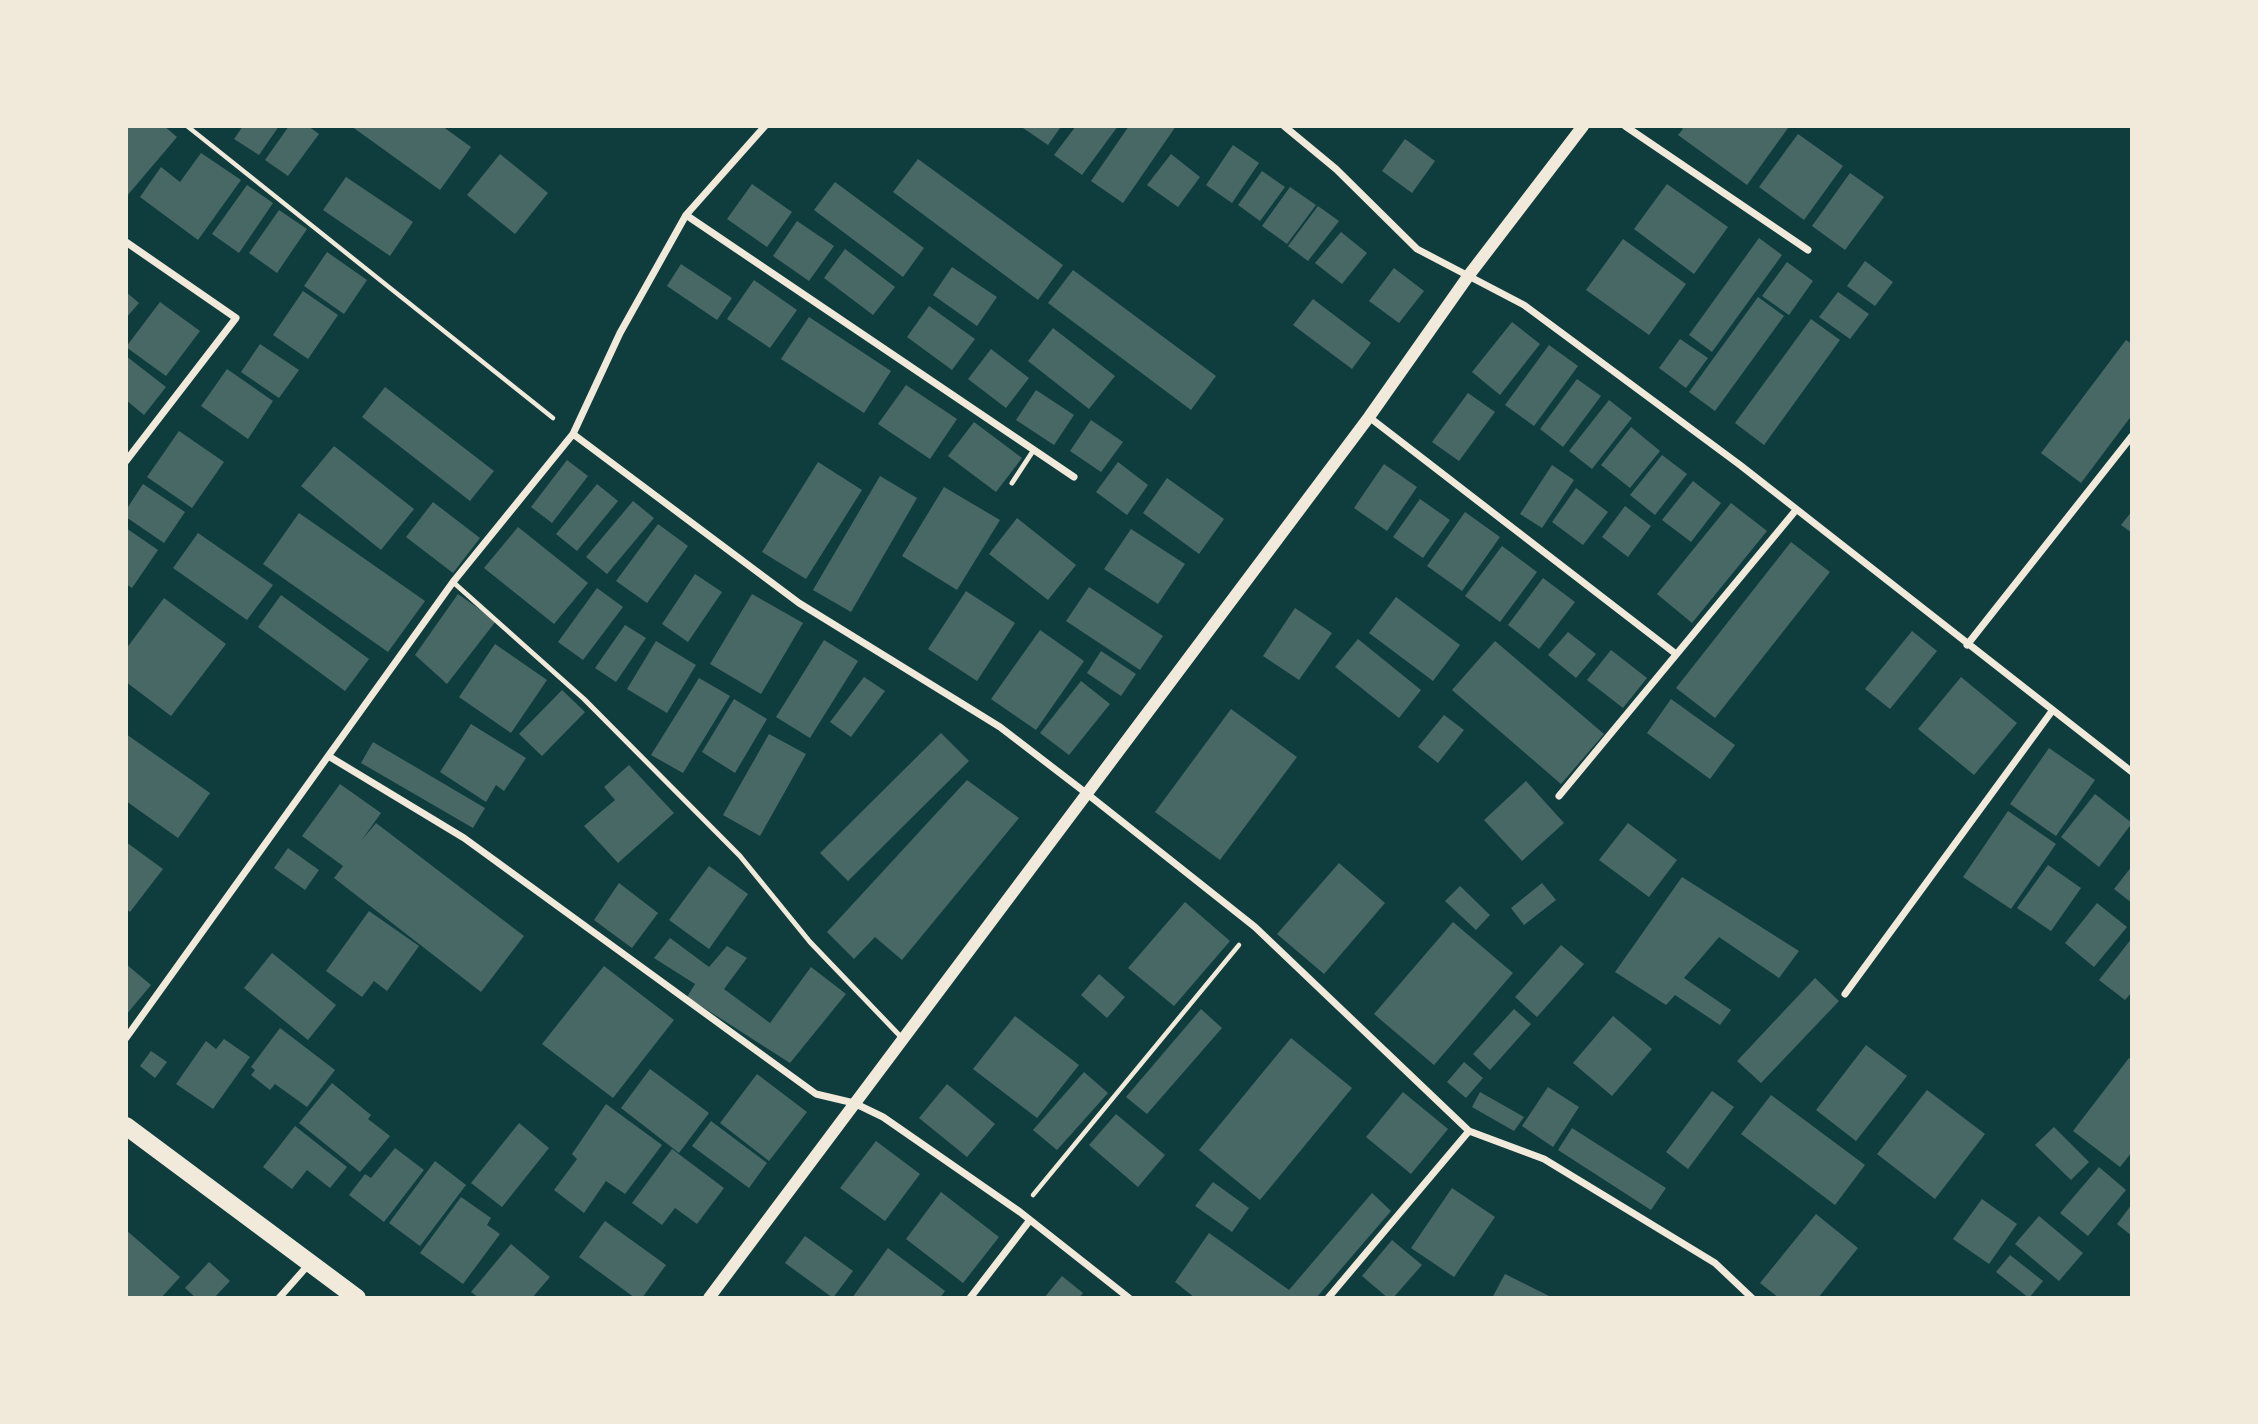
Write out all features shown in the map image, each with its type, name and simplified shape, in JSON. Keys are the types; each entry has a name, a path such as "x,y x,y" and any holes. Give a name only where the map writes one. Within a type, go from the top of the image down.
{"main road":[{"path":"126,1126 357,1298"}],"street":[{"path":"126,1038 453,582 573,434 620,334 686,215 765,126"},
{"path":"1284,126 1336,169 1417,249 1524,305 1796,510 2132,772"},
{"path":"709,1298 1369,417 1469,275 1583,126"},
{"path":"1625,126 1808,250"},
{"path":"686,215 1074,477"},
{"path":"126,242 236,318 126,461"},
{"path":"1369,417 1676,654"},
{"path":"573,434 799,603 1000,727 1086,793 1255,927 1469,1131 1544,1159 1715,1263 1752,1298"},
{"path":"1967,645 2132,436"},
{"path":"1559,796 1796,510"},
{"path":"1845,994 2052,711"},
{"path":"330,757 464,838 816,1094 854,1103 883,1117 1020,1212 1129,1298"},
{"path":"1328,1298 1469,1131"},
{"path":"970,1298 1030,1220"},
{"path":"279,1298 311,1263"}],"lane":[{"path":"1012,483 1033,451"},
{"path":"453,582 584,699 740,856 810,942 902,1038"}],"path":[{"path":"187,126 573,434"},
{"path":"1020,1212 1255,927"}],"building":[{"path":"126,126 164,126 177,137 126,197"},
{"path":"243,126 279,126 259,155 234,139"},
{"path":"289,126 308,126 319,134 288,176 265,160"},
{"path":"351,126 442,126 471,147 440,190"},
{"path":"1020,126 1057,126 1060,128 1048,145"},
{"path":"1076,126 1118,126 1082,175 1054,155"},
{"path":"1129,126 1176,126 1123,203 1091,181"},
{"path":"1679,126 1788,128 1747,185 1678,135 1683,129"},
{"path":"1798,134 1843,166 1804,220 1759,187"},
{"path":"1405,139 1435,161 1412,193 1382,171"},
{"path":"1233,145 1259,163 1232,203 1206,185"},
{"path":"201,153 241,180 198,240 140,197 161,167 180,182"},
{"path":"500,154 548,193 515,234 467,195"},
{"path":"1171,154 1200,177 1178,207 1147,185"},
{"path":"918,159 1063,265 1038,300 893,192"},
{"path":"1262,171 1285,187 1260,221 1238,205"},
{"path":"1850,173 1884,197 1845,250 1812,226"},
{"path":"346,177 413,222 390,256 323,210"},
{"path":"835,182 924,248 903,277 814,210"},
{"path":"752,184 792,212 767,247 727,219"},
{"path":"1667,184 1728,227 1694,274 1634,229"},
{"path":"247,185 273,203 239,253 212,234"},
{"path":"1290,187 1316,205 1287,244 1262,226"},
{"path":"1318,206 1339,221 1308,261 1288,246"},
{"path":"279,210 307,229 277,273 249,253"},
{"path":"797,221 834,246 809,281 773,256"},
{"path":"1341,232 1367,253 1342,284 1315,263"},
{"path":"1759,238 1782,255 1712,352 1689,335"},
{"path":"1623,239 1686,284 1649,335 1586,290"},
{"path":"845,249 895,287 873,315 824,278"},
{"path":"327,252 367,280 344,314 304,286"},
{"path":"1865,261 1893,282 1875,306 1847,286"},
{"path":"1787,262 1813,281 1789,315 1762,296"},
{"path":"681,264 732,298 717,320 667,286"},
{"path":"952,267 997,297 977,326 933,295"},
{"path":"1394,268 1424,291 1399,323 1369,301"},
{"path":"1073,270 1216,376 1191,410 1048,303"},
{"path":"754,280 797,310 770,348 727,319"},
{"path":"303,291 338,315 308,359 273,335"},
{"path":"126,292 139,303 126,318"},
{"path":"1838,292 1869,314 1850,339 1819,317"},
{"path":"1758,297 1784,316 1715,411 1689,392"},
{"path":"1313,299 1371,343 1352,369 1293,325"},
{"path":"160,302 200,331 166,376 126,347"},
{"path":"929,306 975,339 952,370 907,337"},
{"path":"809,317 891,371 864,413 781,359"},
{"path":"1811,319 1840,340 1764,445 1735,423"},
{"path":"1512,322 1540,344 1500,395 1472,372"},
{"path":"1053,328 1115,376 1089,409 1028,361"},
{"path":"1680,339 1708,358 1686,388 1659,368"},
{"path":"2126,340 2132,344 2132,415 2081,483 2041,453"},
{"path":"260,344 299,370 279,398 241,372"},
{"path":"1549,345 1578,366 1534,426 1505,405"},
{"path":"991,349 1029,378 1006,408 968,379"},
{"path":"126,356 166,387 144,415 126,400"},
{"path":"227,369 273,401 248,439 201,406"},
{"path":"1577,379 1601,396 1563,447 1540,429"},
{"path":"906,385 957,419 930,459 878,424"},
{"path":"385,387 494,471 470,501 362,417"},
{"path":"1036,390 1074,415 1054,445 1016,420"},
{"path":"1468,393 1495,412 1459,461 1432,442"},
{"path":"1609,400 1632,418 1592,469 1569,451"},
{"path":"1091,420 1123,442 1101,472 1070,451"},
{"path":"974,422 1022,458 996,492 948,456"},
{"path":"1631,427 1660,451 1630,488 1601,465"},
{"path":"179,431 224,462 192,508 147,477"},
{"path":"334,446 414,509 381,550 301,486"},
{"path":"1662,455 1687,474 1655,515 1630,495"},
{"path":"567,460 588,476 552,523 531,507"},
{"path":"818,462 862,490 806,579 762,552"},
{"path":"1118,462 1148,485 1127,515 1096,492"},
{"path":"1384,464 1417,487 1387,531 1354,508"},
{"path":"1552,465 1574,480 1542,528 1520,514"},
{"path":"880,476 917,498 851,612 813,590"},
{"path":"1167,478 1224,519 1199,554 1143,513"},
{"path":"1693,481 1721,503 1691,542 1662,520"},
{"path":"143,484 185,512 164,543 126,517 126,510"},
{"path":"597,484 618,501 577,551 556,534"},
{"path":"944,487 1000,520 957,590 902,556"},
{"path":"1576,488 1608,512 1583,545 1552,522"},
{"path":"1420,499 1450,520 1423,558 1393,537"},
{"path":"633,501 654,518 607,574 586,557"},
{"path":"433,502 480,538 453,573 406,537"},
{"path":"1731,503 1767,531 1692,623 1657,594"},
{"path":"1625,506 1651,526 1628,557 1602,537"},
{"path":"2132,511 2132,533 2121,525"},
{"path":"1465,512 1500,537 1462,591 1427,566"},
{"path":"299,513 425,601 388,652 263,564"},
{"path":"1017,518 1076,565 1048,600 989,554"},
{"path":"658,524 688,546 647,603 616,581"},
{"path":"518,527 588,583 554,624 484,568"},
{"path":"126,528 158,550 132,588 126,584"},
{"path":"1131,529 1185,564 1158,604 1104,569"},
{"path":"198,533 273,585 247,620 173,568"},
{"path":"1791,542 1830,572 1715,718 1676,688"},
{"path":"1502,546 1537,572 1500,622 1465,596"},
{"path":"695,574 722,592 688,642 662,624"},
{"path":"1543,578 1575,602 1539,649 1508,625"},
{"path":"1089,587 1163,636 1140,670 1066,621"},
{"path":"597,588 623,607 583,660 558,642"},
{"path":"966,591 1015,623 977,681 928,649"},
{"path":"458,594 496,621 447,684 415,655"},
{"path":"752,594 803,623 761,694 710,664"},
{"path":"281,595 369,659 345,691 258,627"},
{"path":"1396,597 1460,645 1433,681 1369,633"},
{"path":"164,598 226,644 171,716 126,682 126,649"},
{"path":"1295,608 1332,633 1299,680 1263,656"},
{"path":"625,625 646,638 616,682 595,668"},
{"path":"1040,630 1084,661 1036,730 991,699"},
{"path":"1912,631 1937,651 1890,709 1865,689"},
{"path":"1568,632 1596,654 1576,678 1548,655"},
{"path":"1358,639 1421,690 1399,718 1335,667"},
{"path":"824,640 858,661 810,738 776,717"},
{"path":"656,641 696,665 667,713 627,689"},
{"path":"1495,641 1604,734 1561,784 1452,690"},
{"path":"495,644 547,680 511,733 459,697"},
{"path":"1611,650 1647,678 1623,708 1587,680"},
{"path":"1101,651 1136,674 1121,696 1087,673"},
{"path":"864,677 885,691 851,737 830,722"},
{"path":"1961,677 2017,723 1974,775 1918,729"},
{"path":"699,678 730,696 683,773 651,755"},
{"path":"1081,681 1110,704 1069,755 1040,733"},
{"path":"562,690 585,712 542,756 519,734"},
{"path":"734,699 767,719 735,773 702,752"},
{"path":"1671,699 1735,745 1710,779 1647,733"},
{"path":"1231,709 1297,757 1220,860 1155,812"},
{"path":"1444,715 1464,730 1438,763 1418,747"},
{"path":"471,724 526,758 504,791 496,785 486,802 440,772"},
{"path":"941,733 969,761 848,881 820,853"},
{"path":"126,734 210,793 178,838 126,801"},
{"path":"769,734 806,754 760,836 723,815"},
{"path":"373,742 485,808 473,828 361,763"},
{"path":"2049,748 2095,780 2056,836 2010,804"},
{"path":"629,765 674,813 618,863 584,826 615,800 604,787"},
{"path":"967,780 1019,818 902,960 875,937 854,959 827,932"},
{"path":"1526,781 1564,823 1522,861 1484,820"},
{"path":"340,784 381,813 361,841 376,823 524,936 481,992 334,878 343,866 302,836"},
{"path":"2095,794 2132,823 2099,867 2061,837"},
{"path":"2008,811 2056,844 2011,909 1963,877"},
{"path":"1628,823 1677,860 1649,897 1599,860"},
{"path":"126,842 163,869 130,912 126,909"},
{"path":"288,848 319,870 305,890 274,868"},
{"path":"1339,863 1385,903 1324,974 1277,934"},
{"path":"2048,865 2081,888 2051,931 2017,908"},
{"path":"709,866 748,894 709,949 669,920"},
{"path":"2132,866 2132,903 2114,889"},
{"path":"1682,877 1799,951 1779,978 1719,937 1684,978 1731,1010 1720,1025 1675,995 1666,1005 1615,972"},
{"path":"619,883 658,913 632,948 594,920"},
{"path":"1542,883 1556,900 1524,925 1511,908"},
{"path":"1460,886 1490,915 1476,930 1445,901"},
{"path":"1185,902 1230,941 1174,1006 1128,968"},
{"path":"2097,903 2127,927 2094,967 2065,943"},
{"path":"369,911 419,946 387,991 374,981 362,997 326,971"},
{"path":"1453,922 1513,973 1434,1065 1374,1014"},
{"path":"670,938 709,967 727,946 747,958 724,989 770,1023 811,967 846,994 790,1063 687,997 695,984 654,958"},
{"path":"2132,938 2132,992 2125,1000 2099,980"},
{"path":"1561,945 1584,964 1537,1017 1515,997"},
{"path":"272,953 336,1005 308,1040 244,988"},
{"path":"126,964 151,985 126,1015"},
{"path":"604,966 674,1020 613,1098 542,1044"},
{"path":"1099,974 1125,997 1107,1018 1081,995"},
{"path":"1815,978 1839,1001 1761,1083 1737,1061"},
{"path":"1201,1009 1222,1028 1147,1114 1126,1097"},
{"path":"1514,1009 1531,1024 1490,1070 1473,1054"},
{"path":"1015,1016 1079,1065 1037,1118 973,1069"},
{"path":"1613,1016 1652,1049 1612,1096 1573,1063"},
{"path":"280,1028 335,1070 307,1107 275,1084 270,1090 251,1075 255,1070 251,1067"},
{"path":"1291,1038 1352,1088 1260,1200 1199,1150"},
{"path":"224,1039 250,1057 213,1109 176,1084 206,1041 216,1049"},
{"path":"1866,1045 1907,1076 1856,1141 1816,1110"},
{"path":"151,1051 167,1062 155,1078 140,1066"},
{"path":"2129,1058 2132,1060 2132,1152 2120,1167 2073,1131"},
{"path":"1464,1062 1483,1078 1466,1098 1447,1082"},
{"path":"650,1069 709,1113 679,1153 621,1108"},
{"path":"1084,1072 1108,1093 1057,1150 1033,1130"},
{"path":"757,1074 807,1112 769,1161 720,1123"},
{"path":"332,1083 371,1115 368,1119 390,1136 360,1172 299,1123"},
{"path":"947,1084 995,1124 967,1157 919,1118"},
{"path":"1548,1087 1579,1107 1553,1147 1522,1126"},
{"path":"1927,1090 1985,1134 1935,1199 1877,1154"},
{"path":"1712,1091 1734,1107 1688,1169 1666,1152"},
{"path":"1403,1092 1448,1129 1411,1174 1366,1137"},
{"path":"1480,1092 1524,1117 1514,1131 1472,1107"},
{"path":"1771,1095 1865,1165 1835,1205 1741,1134"},
{"path":"606,1104 662,1145 625,1194 606,1181 584,1213 554,1190 577,1159 572,1154"},
{"path":"1116,1114 1165,1155 1138,1187 1089,1145"},
{"path":"711,1121 767,1163 749,1188 692,1146"},
{"path":"519,1123 549,1148 502,1207 471,1183"},
{"path":"295,1126 347,1167 330,1188 307,1170 292,1189 263,1167"},
{"path":"2054,1127 2089,1162 2071,1180 2035,1145"},
{"path":"1572,1128 1666,1188 1651,1210 1558,1150"},
{"path":"876,1141 920,1174 885,1221 840,1188"},
{"path":"395,1148 424,1170 384,1222 349,1195 365,1174 371,1178"},
{"path":"672,1149 724,1188 697,1224 675,1208 662,1225 632,1203"},
{"path":"435,1161 466,1185 420,1246 389,1223"},
{"path":"2099,1167 2126,1190 2088,1236 2060,1213"},
{"path":"1213,1182 1249,1208 1232,1232 1195,1206"},
{"path":"1452,1188 1495,1217 1454,1277 1411,1248"},
{"path":"941,1192 999,1237 963,1283 906,1239"},
{"path":"1372,1193 1391,1211 1316,1298 1195,1298 1175,1282 1209,1233 1289,1290"},
{"path":"461,1197 491,1218 487,1225 500,1234 463,1284 420,1253"},
{"path":"1982,1199 2017,1224 1989,1264 1953,1239"},
{"path":"2132,1204 2132,1236 2117,1224"},
{"path":"1816,1214 1858,1248 1818,1298 1779,1298 1760,1283"},
{"path":"2039,1216 2083,1253 2059,1281 2015,1244"},
{"path":"605,1221 666,1265 642,1298 635,1298 579,1257"},
{"path":"126,1230 180,1277 161,1298 126,1298"},
{"path":"805,1236 853,1271 833,1298 785,1263"},
{"path":"1392,1240 1422,1265 1393,1298 1388,1298 1362,1276"},
{"path":"511,1244 550,1277 532,1298 479,1298 471,1292"},
{"path":"888,1248 945,1291 940,1298 852,1298"},
{"path":"2010,1255 2043,1281 2029,1298 1996,1272"},
{"path":"209,1262 230,1281 214,1298 196,1298 185,1288"},
{"path":"1505,1274 1553,1298 1492,1298"},
{"path":"1062,1276 1083,1293 1079,1298 1044,1298"}]}
